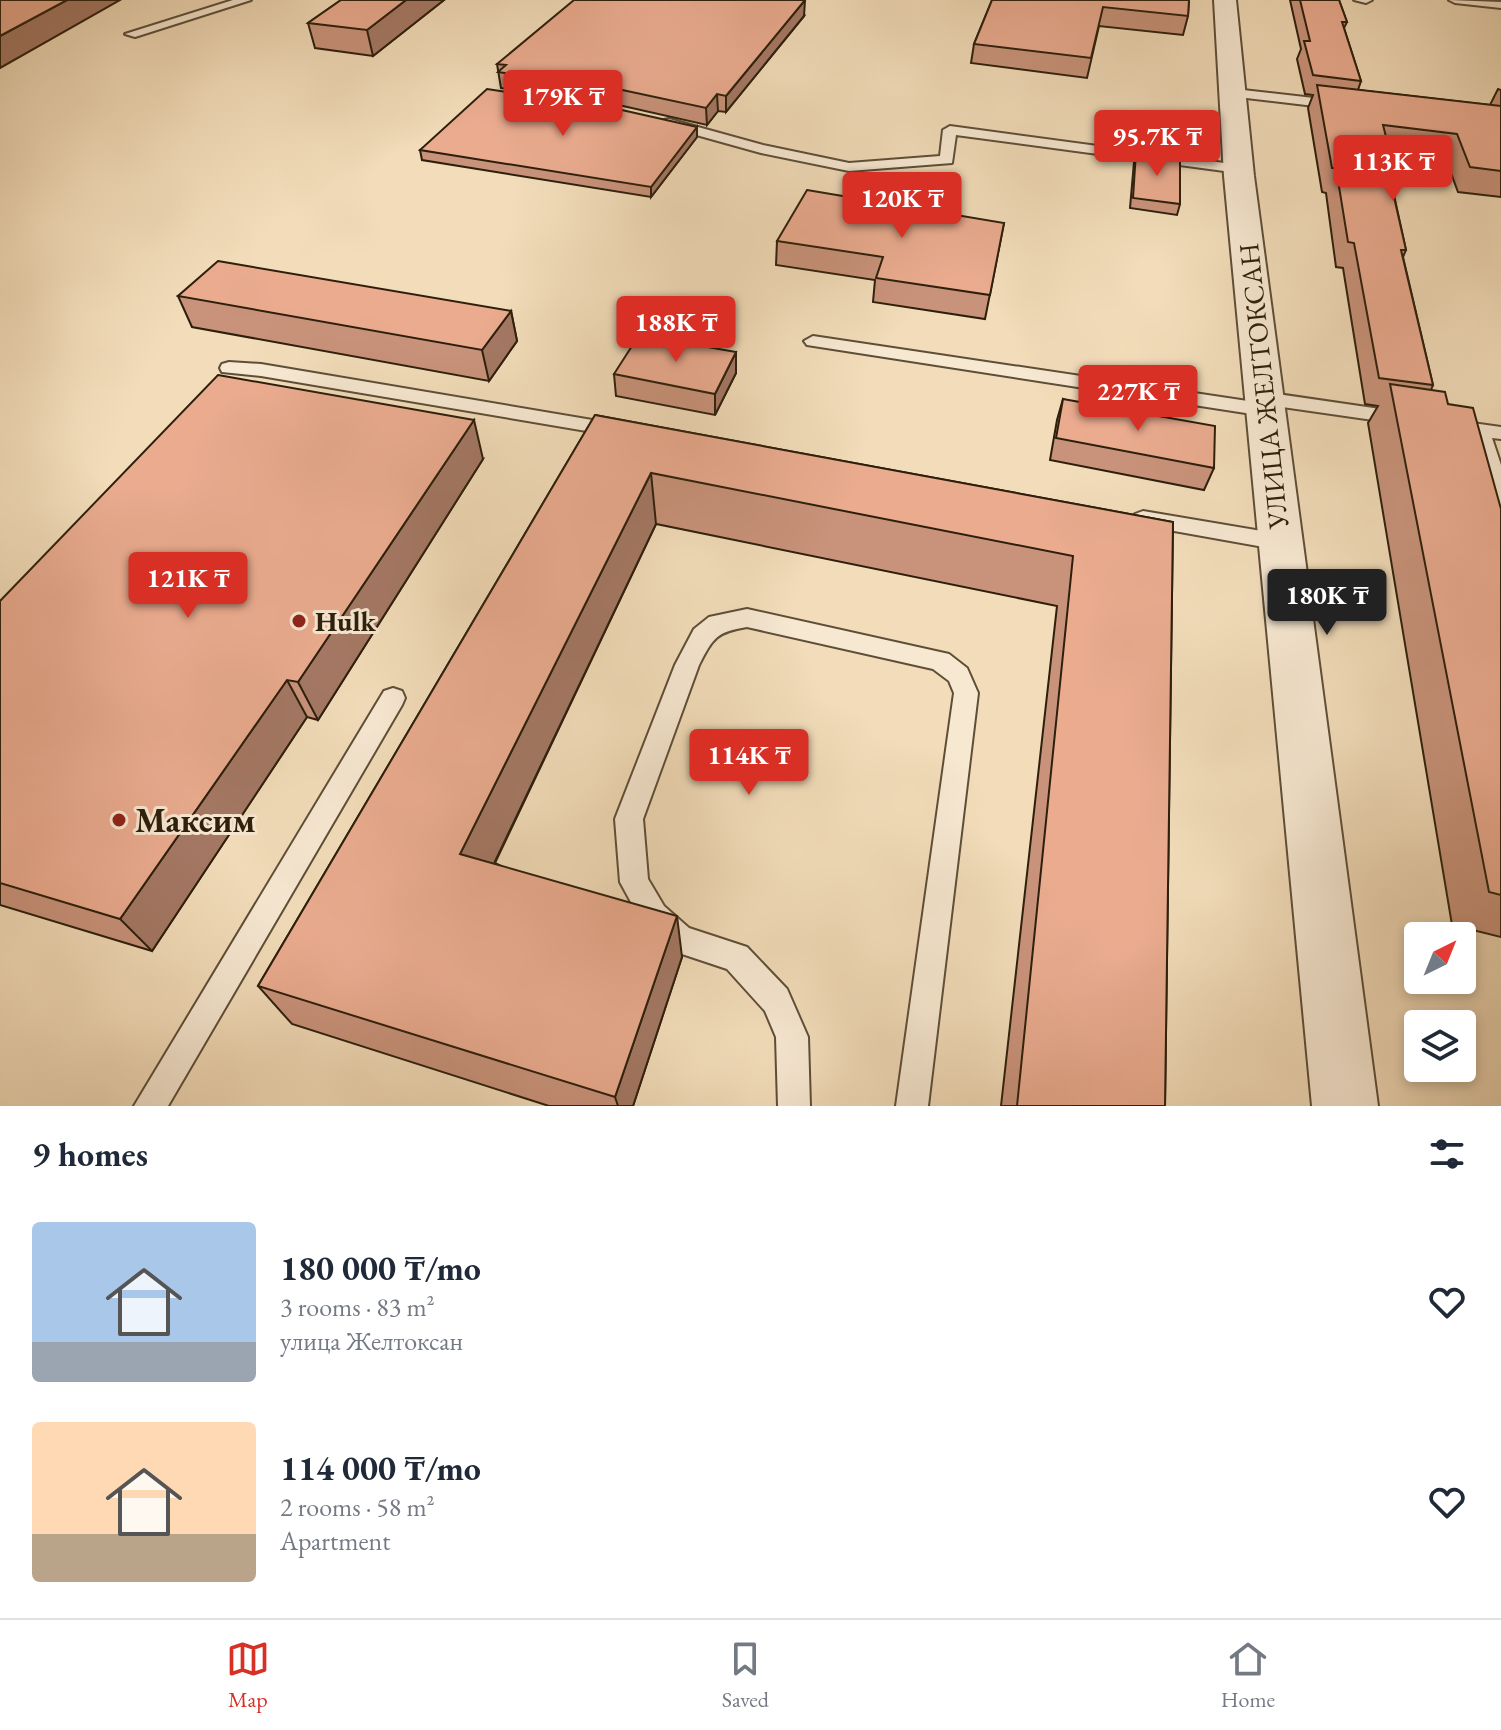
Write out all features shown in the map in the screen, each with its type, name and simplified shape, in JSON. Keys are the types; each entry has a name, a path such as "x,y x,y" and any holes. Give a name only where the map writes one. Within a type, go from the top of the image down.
{"street":[{"name":"УЛИЦА ЖЕЛТОКСАН","path":"1225,0 1264,404 1345,1106"}],"lane":[{"path":"131,34 245,0"},
{"path":"1455,0 1501,5"},
{"path":"1234,93 1361,108"},
{"path":"658,121 761,149 849,167 947,160 950,130 1239,169"},
{"path":"813,341 1264,404 1490,431 1501,498"},
{"path":"229,368 261,370 633,433"},
{"path":"1130,516 1280,542"},
{"path":"794,1106 796,1075 792,1037 776,1000 736,957 680,940 654,916 634,882 629,819 687,665 702,636 717,623 747,618 940,661 958,675 966,693 912,1106"},
{"path":"150,1106 393,698"}],"building":[{"path":"0,0 67,0 0,36"},
{"path":"341,0 406,0 367,30 308,23"},
{"path":"574,0 805,0 726,96 717,94 706,108 613,88 498,72 506,65 497,64"},
{"path":"992,0 1189,0 1188,16 1103,7 1091,58 974,44"},
{"path":"1300,0 1339,0 1347,22 1342,22 1361,81 1313,75 1304,41 1310,41"},
{"path":"1317,85 1501,106 1501,171 1470,167 1457,134 1383,125 1396,176 1389,175 1406,250 1401,250 1433,385 1379,378 1354,243 1348,242 1336,168 1332,168"},
{"path":"487,89 613,108 697,127 651,187 420,150"},
{"path":"1136,152 1180,158 1180,204 1133,198"},
{"path":"807,190 1004,223 990,295 876,278 883,257 777,241"},
{"path":"218,261 511,311 482,350 178,296"},
{"path":"639,335 736,352 715,394 614,374"},
{"path":"218,375 474,420 298,682 287,680 120,919 0,883 0,601"},
{"path":"1390,384 1445,392 1448,404 1473,408 1501,509 1501,895 1489,892"},
{"path":"1063,399 1215,426 1214,468 1056,438"},
{"path":"595,415 1173,522 1165,1106 1017,1106 1073,556 651,473 460,854 677,916 615,1097 258,986"}],"place":[{"name":"Hulk","path":"299,621"},
{"name":"Максим","path":"119,820"}]}
